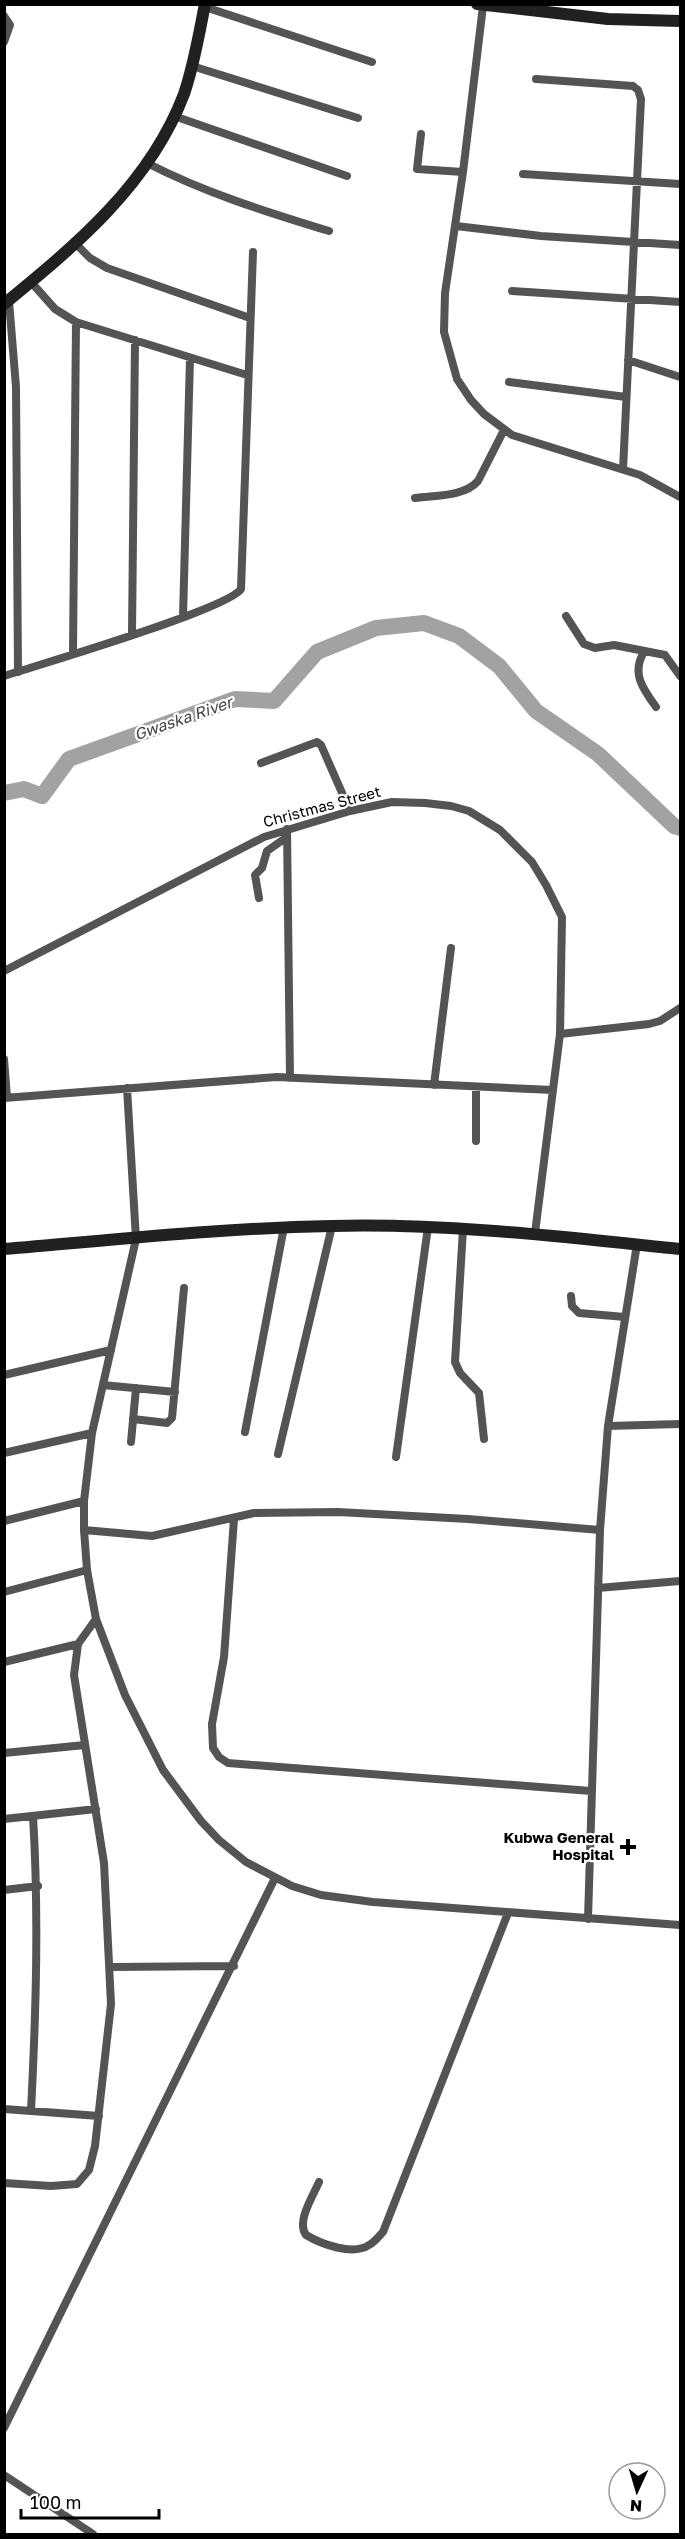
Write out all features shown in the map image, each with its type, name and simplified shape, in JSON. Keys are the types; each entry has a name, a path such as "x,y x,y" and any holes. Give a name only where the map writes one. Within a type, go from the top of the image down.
{"main road":[{"path":"480,5 608,19 681,21"},
{"path":"7,303 75,244 114,206 147,163 174,116 192,66 205,6"},
{"path":"4,1249 284,1227 332,1226 463,1228 535,1233 681,1249"}],"street":[{"path":"480,5 463,172 443,315 447,348 454,372 463,389 484,414 504,429 527,441 623,469 649,479 681,497"},
{"path":"205,6 372,62"},
{"path":"4,16 10,25 4,42"},
{"path":"192,66 358,118"},
{"path":"536,80 633,86 638,90 641,99 623,469"},
{"path":"174,116 347,176"},
{"path":"421,134 417,169 463,172"},
{"path":"147,163 229,200 329,231"},
{"path":"523,174 681,184"},
{"path":"456,226 541,236 681,245"},
{"path":"75,244 90,258 107,268 250,318"},
{"path":"4,676 183,617 232,598 241,589 253,252"},
{"path":"31,282 55,309 76,322 247,375"},
{"path":"512,291 681,302"},
{"path":"7,303 16,387 18,672"},
{"path":"73,653 76,322"},
{"path":"132,634 135,340"},
{"path":"183,617 190,358"},
{"path":"628,360 681,377"},
{"path":"509,382 626,397"},
{"path":"415,498 472,488 504,429"},
{"path":"566,616 584,644 596,648 614,645 665,655 681,676"},
{"path":"644,652 638,663 638,673 641,686 656,707"},
{"path":"261,763 317,742 321,745 350,812"},
{"name":"Christmas Street","path":"4,971 241,847 378,804 408,801 452,806 469,811 486,820 514,842 540,873 562,917 560,1034 535,1233"},
{"path":"259,898 255,875 262,868 267,851 287,833"},
{"path":"287,833 290,1078"},
{"path":"434,1085 451,948"},
{"path":"560,1034 649,1024 660,1021 681,1008"},
{"path":"4,1059 6,1097 277,1077 553,1090"},
{"path":"476,1087 476,1141"},
{"path":"127,1088 136,1239 92,1433 84,1501 84,1530 87,1570 96,1619 122,1687 163,1770 201,1821 219,1840 246,1862 292,1886 331,1896 373,1902 681,1925"},
{"path":"278,1454 332,1226"},
{"path":"245,1432 284,1227"},
{"path":"396,1457 428,1227"},
{"path":"463,1228 455,1362 460,1373 479,1393 484,1439"},
{"path":"588,1919 600,1530 608,1426 637,1244"},
{"path":"133,1419 167,1423 172,1418 184,1288"},
{"path":"572,1296 572,1306 579,1313 625,1317"},
{"path":"4,1375 111,1350"},
{"path":"103,1385 175,1392"},
{"path":"130,1442 136,1388"},
{"path":"608,1426 681,1424"},
{"path":"4,1453 92,1433"},
{"path":"4,1521 84,1501"},
{"path":"84,1530 152,1536 254,1513 338,1512 468,1519 600,1530"},
{"path":"234,1519 224,1658 212,1724 213,1748 228,1763 591,1791"},
{"path":"4,1592 87,1570"},
{"path":"598,1588 681,1581"},
{"path":"4,2183 51,2186 77,2184 89,2170 99,2115 111,2004 111,1966 104,1863 74,1675 74,1658 78,1644 96,1619"},
{"path":"4,1662 78,1644"},
{"path":"4,1753 85,1744"},
{"path":"4,1819 96,1809"},
{"path":"31,2111 38,1970 38,1886 33,1816"},
{"path":"4,2428 234,1966 275,1878"},
{"path":"4,1890 38,1886"},
{"path":"319,2182 302,2222 306,2235 356,2249 369,2245 383,2232 508,1913"},
{"path":"111,1966 234,1966"},
{"path":"4,2109 99,2115"},
{"path":"4,2475 93,2535"}],"waterway":[{"name":"Gwaska River","path":"4,793 24,789 42,796 69,759 235,699 274,701 317,652 376,628 424,623 459,636 499,666 536,711 598,754 674,826 680,828"}],"place":[{"name":"Kubwa General Hospital","path":"628,1847"}]}
